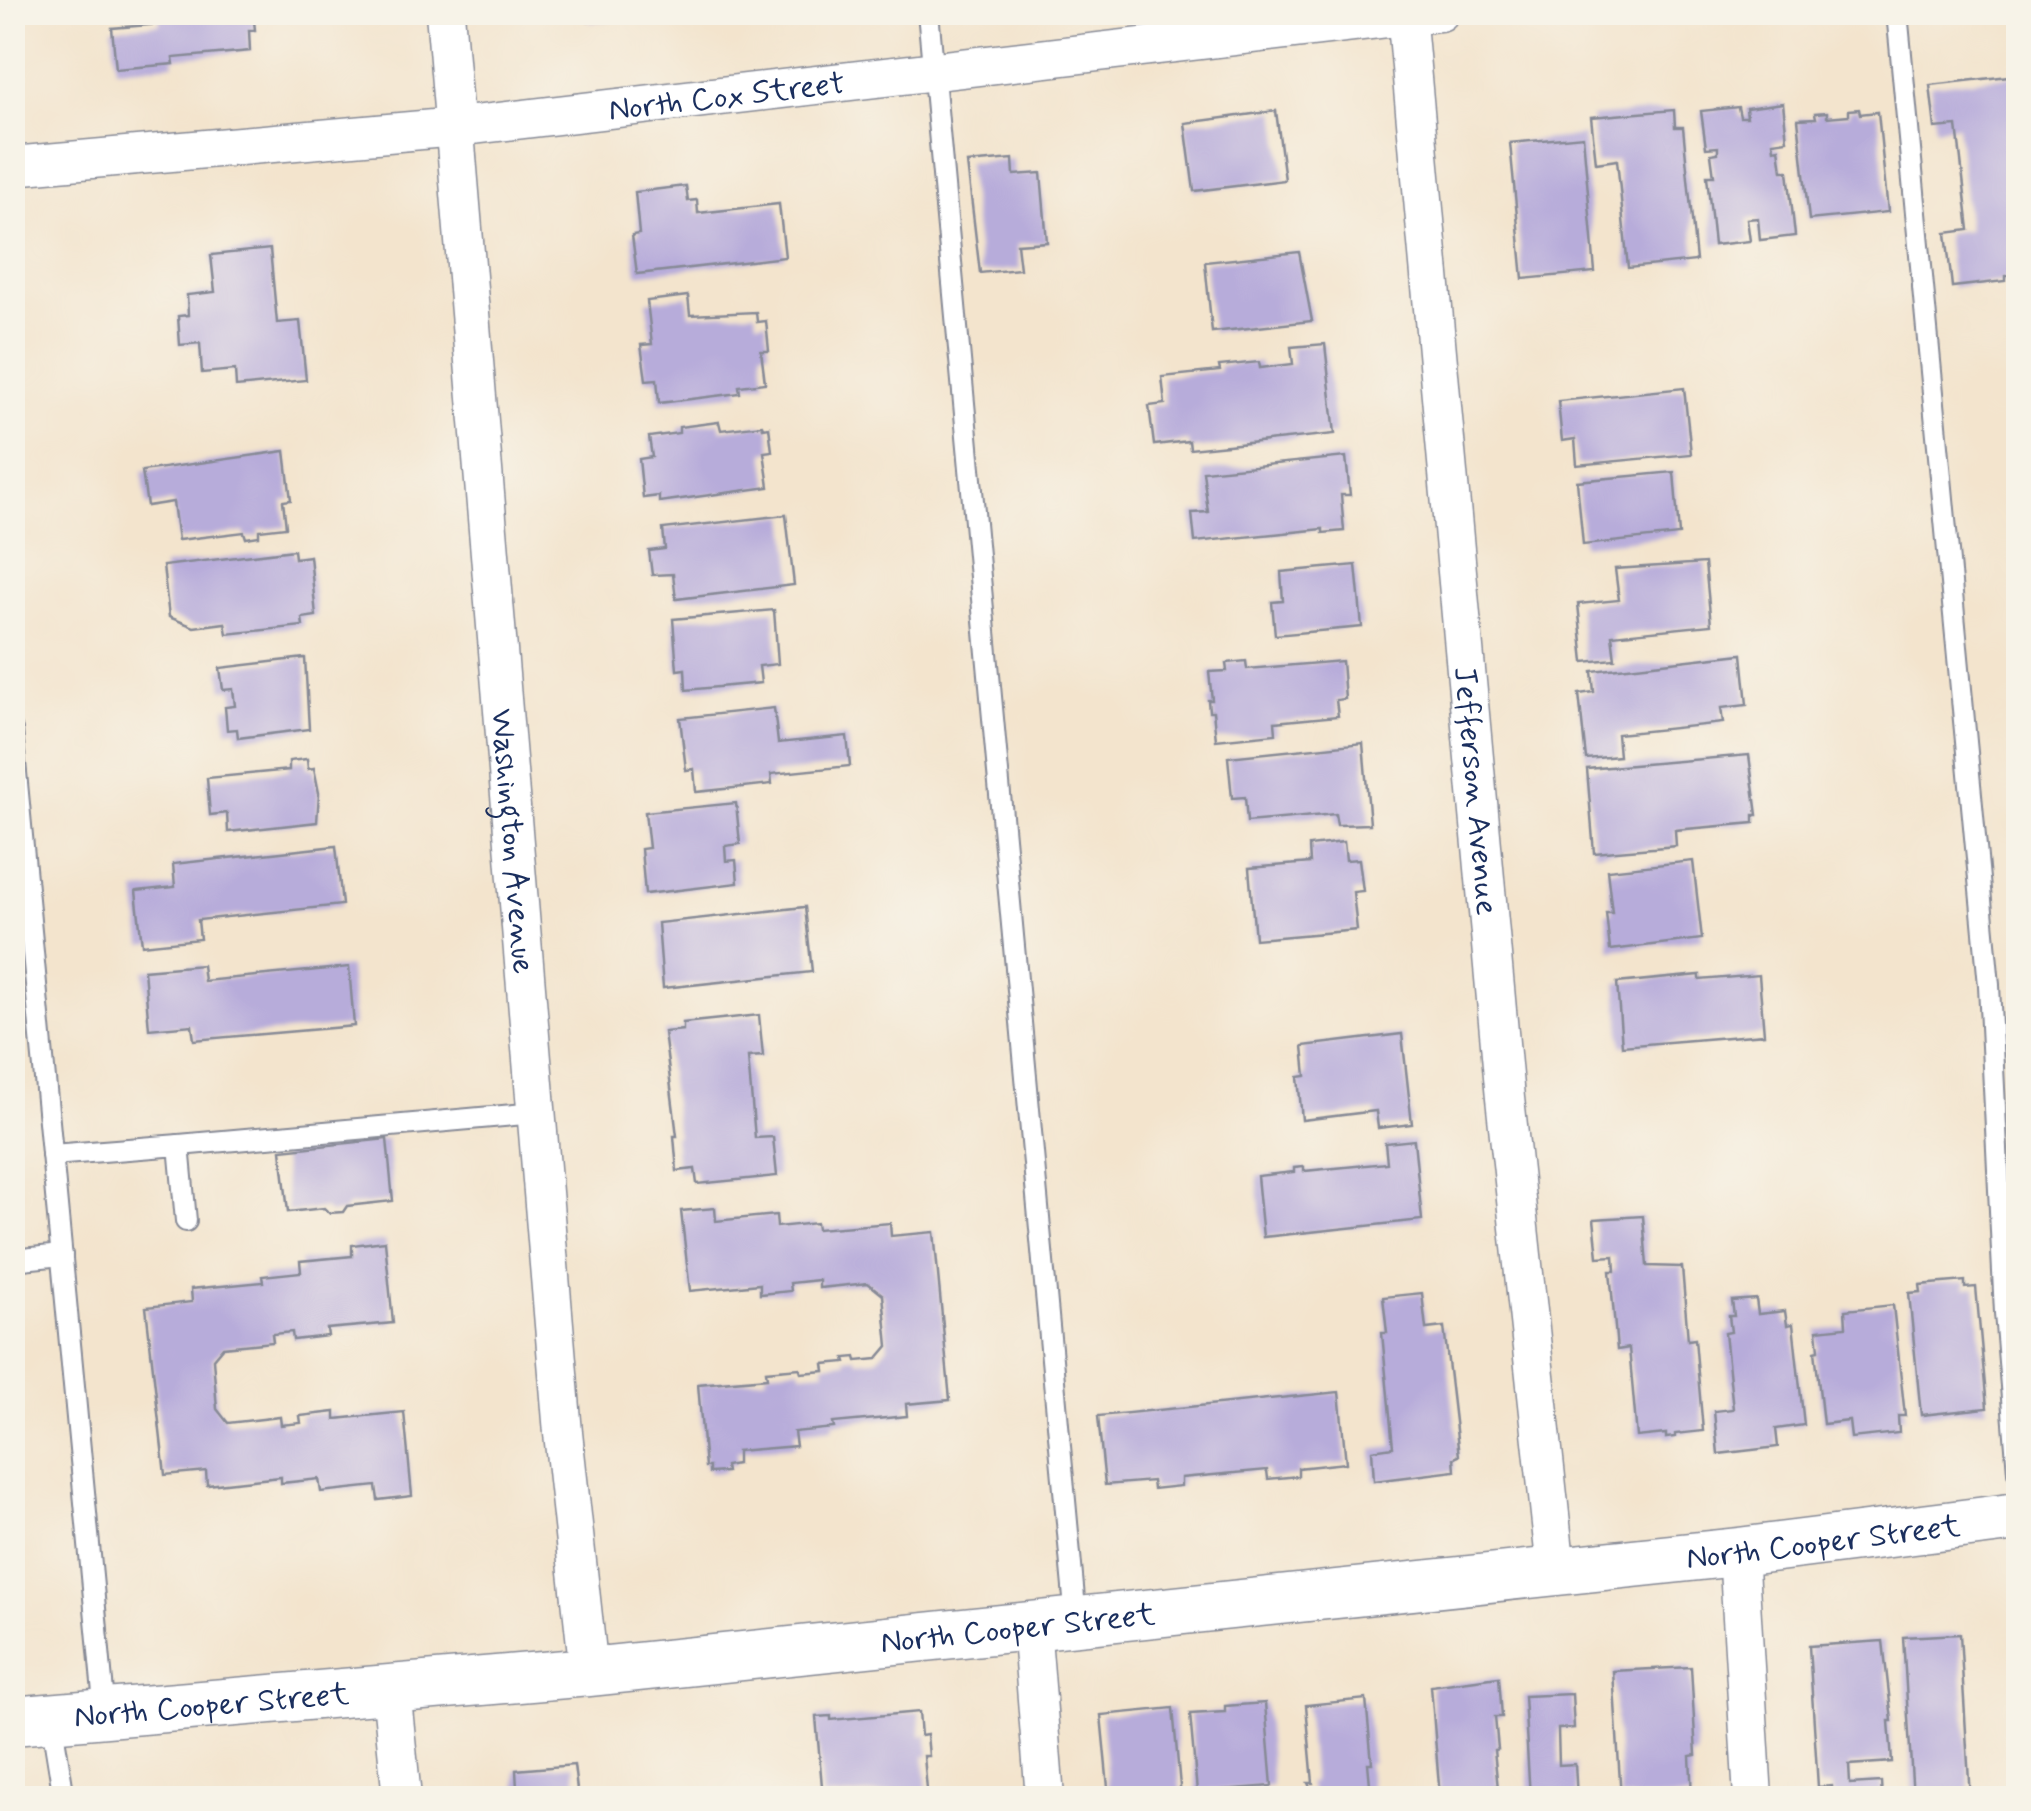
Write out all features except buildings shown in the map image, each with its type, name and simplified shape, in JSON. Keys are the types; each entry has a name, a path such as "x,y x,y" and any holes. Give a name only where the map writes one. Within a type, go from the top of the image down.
{"street":[{"name":"Washington Avenue","path":"444,12 562,1432 589,1672"},
{"name":"North Cox Street","path":"12,166 456,128 1418,14"},
{"name":"Jefferson Avenue","path":"1418,14 1506,1098 1556,1570"},
{"name":"North Cooper Street","path":"32,1720 589,1672 1738,1552 2018,1516"},
{"path":"1738,1552 1753,1798"},
{"path":"1045,1798 1053,1623"},
{"path":"392,1690 402,1798"}],"lane":[{"path":"928,12 1053,1623"},
{"path":"1897,12 1989,985 2018,1472"},
{"path":"12,730 104,1714"},
{"path":"52,1154 536,1113"},
{"path":"179,1144 186,1221"},
{"path":"12,1260 62,1255"},
{"path":"32,1720 64,1798"}]}
